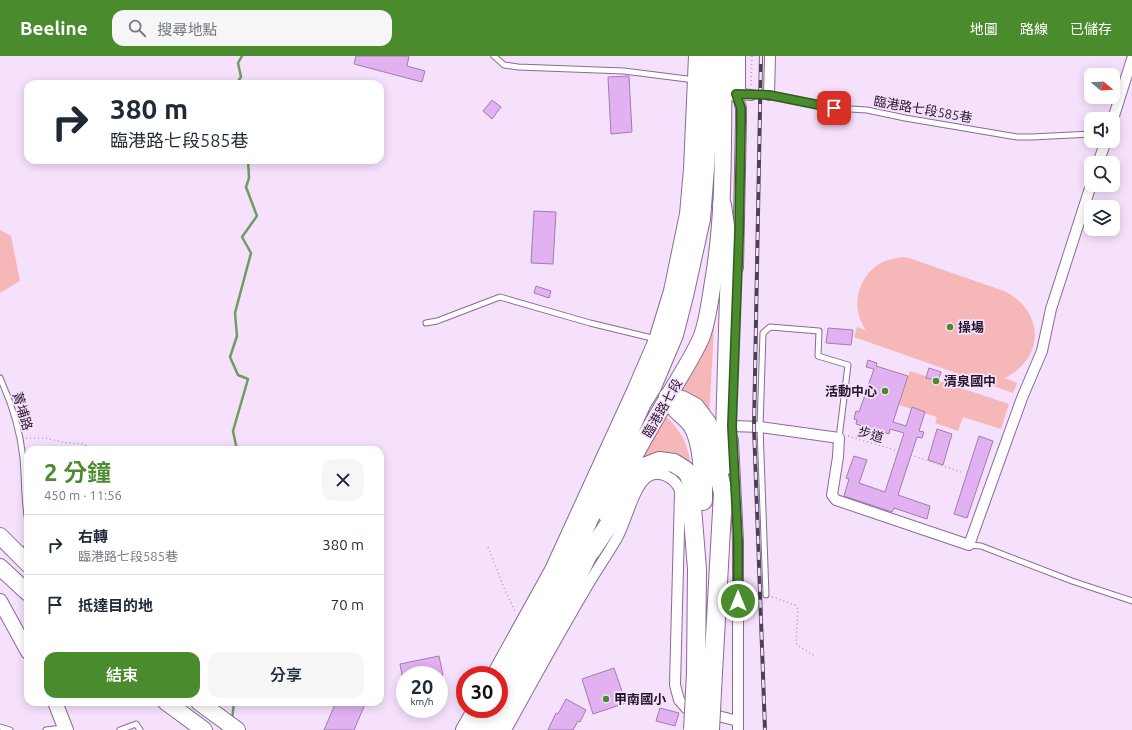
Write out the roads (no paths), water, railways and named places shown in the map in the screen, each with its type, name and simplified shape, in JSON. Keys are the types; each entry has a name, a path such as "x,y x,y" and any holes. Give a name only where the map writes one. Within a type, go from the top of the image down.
{"highway":[{"path":"693,730 705,673 723,493 730,262 722,205"},
{"path":"660,392 696,407 707,424 723,493"},
{"path":"660,392 693,426 701,454 703,471 702,510 697,569"},
{"path":"591,551 614,517 632,479 637,472 650,464 659,461 674,463 685,470 689,476 694,491 692,507 710,730"}],"main road":[{"name":"臨港路七段","path":"697,56 724,89"},
{"name":"臨港路七段","path":"492,730 573,588 591,551 660,392 685,296 702,219 706,168 724,89 710,56"},
{"name":"臨港路七段","path":"508,673 643,402 660,392 693,355 702,335 708,314 716,267 722,205 724,155 724,56"},
{"name":"臨港路七段","path":"500,666 524,622 559,572 657,340 672,291 688,214 692,169 737,56"},
{"path":"0,536 24,561"},
{"path":"0,567 24,590"},
{"path":"171,706 204,730"},
{"path":"204,706 237,730"},
{"path":"464,730 471,718"},
{"path":"477,730 484,718"}],"street":[{"path":"769,95 770,56"},
{"path":"1115,112 1132,59"},
{"path":"506,730 582,594 618,537 640,484 648,476 659,474 670,478 675,482 680,491 675,685 679,700 686,708 738,726 738,541 732,426 739,242 741,108 724,89"},
{"path":"732,426 760,427 840,438 832,495 836,500 969,545 1022,398 1042,351 1051,309 1089,192"},
{"path":"0,601 24,645"},
{"path":"57,706 66,729"}],"lane":[{"name":"臨港路七段585巷","path":"494,56 504,65 518,67 624,71 724,89 769,95 834,108 867,110 1017,137 1084,134"},
{"path":"426,323 437,321 500,297 590,323 657,340"},
{"path":"766,595 760,427 763,333 770,327 819,330 818,356 848,365 840,438"},
{"name":"菁埔路","path":"0,378 18,425 23,459 24,484"},
{"path":"969,545 982,546 1072,581 1132,602"},
{"path":"120,730 136,724 140,730"},
{"path":"0,727 10,730"},
{"path":"46,730 66,729"}],"waterway":[{"path":"239,80 241,77 238,63 242,56"},
{"path":"236,446 233,431 248,379 238,375 230,357 237,336 235,313 251,253 242,237 257,216 246,187 249,178 248,164"},
{"path":"232,720 234,706"}],"railway":[{"path":"761,56 754,427 765,730"}],"place":[{"name":"操場","path":"950,327"},
{"name":"清泉國中","path":"936,381"},
{"name":"活動中心","path":"885,391"},
{"name":"甲南國小","path":"606,699"}]}
